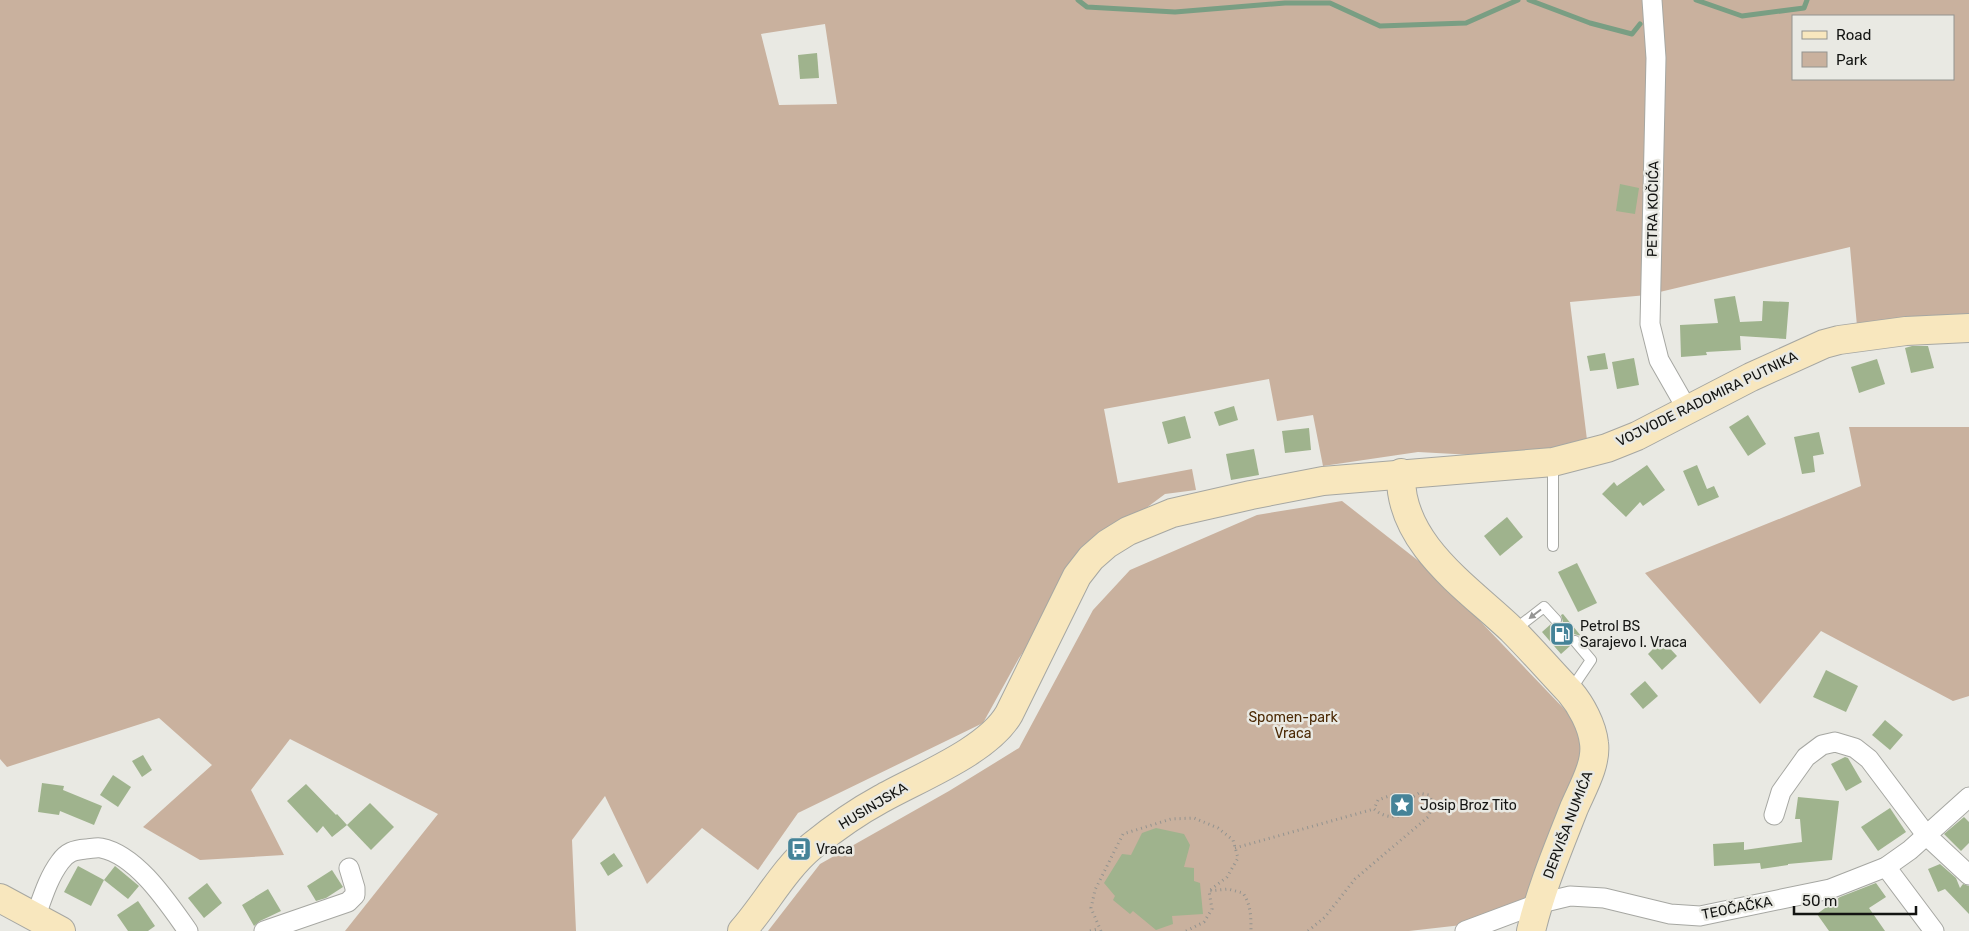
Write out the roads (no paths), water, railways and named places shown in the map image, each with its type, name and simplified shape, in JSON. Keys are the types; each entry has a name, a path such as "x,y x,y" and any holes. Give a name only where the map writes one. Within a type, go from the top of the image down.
{"main road":[{"name":"VOJVODE RADOMIRA PUTNIKA","path":"1401,473 1554,462 1607,448 1658,427 1687,410 1787,359 1824,344 1839,340 1906,331 1969,328"},
{"path":"1401,473 1402,502 1409,519 1427,548 1445,568 1512,631 1570,692"},
{"name":"HUSINJSKA","path":"742,931 789,870 810,847 879,799 948,764 974,748 1001,724 1009,714 1077,576 1091,558 1107,544 1128,531 1172,513 1323,481 1401,473"},
{"name":"DERVIŠA NUMIĆA","path":"1531,931 1537,904 1592,762 1594,744 1587,718 1570,692"},
{"path":"0,898 61,931"}],"street":[{"name":"PETRA KOČIĆA","path":"1652,0 1656,58 1650,324 1659,360 1687,410"},
{"path":"1774,815 1781,792 1806,757 1822,745 1835,742 1855,748 1869,759 1927,836 1969,875"},
{"name":"TEOČAČKA","path":"1537,904 1570,896 1604,898 1670,914 1700,916 1830,889 1886,867 1927,836 1969,797"},
{"path":"35,918 52,875 60,861 72,851 100,848 121,856 138,869 173,909 188,931"},
{"path":"1886,867 1934,931"},
{"path":"264,931 348,902 355,895 355,888 349,868"},
{"path":"1465,931 1537,904"}],"lane":[{"path":"1553,546 1554,462"},
{"path":"1512,631 1544,607 1556,620"},
{"path":"1570,692 1591,660 1575,641"}],"waterway":[{"path":"1078,0 1087,7 1175,12 1285,3 1330,3 1380,26 1466,23 1518,0"},
{"path":"1529,0 1590,23 1632,34 1640,24"},
{"path":"1696,0 1742,16 1804,8 1807,0"}],"place":[{"name":"Petrol BS Sarajevo I. Vraca","path":"1562,634"},
{"name":"Josip Broz Tito","path":"1402,805"},
{"name":"Vraca","path":"799,849"}],"park label":[{"name":"Spomen-park Vraca","path":"1293,726"}]}
